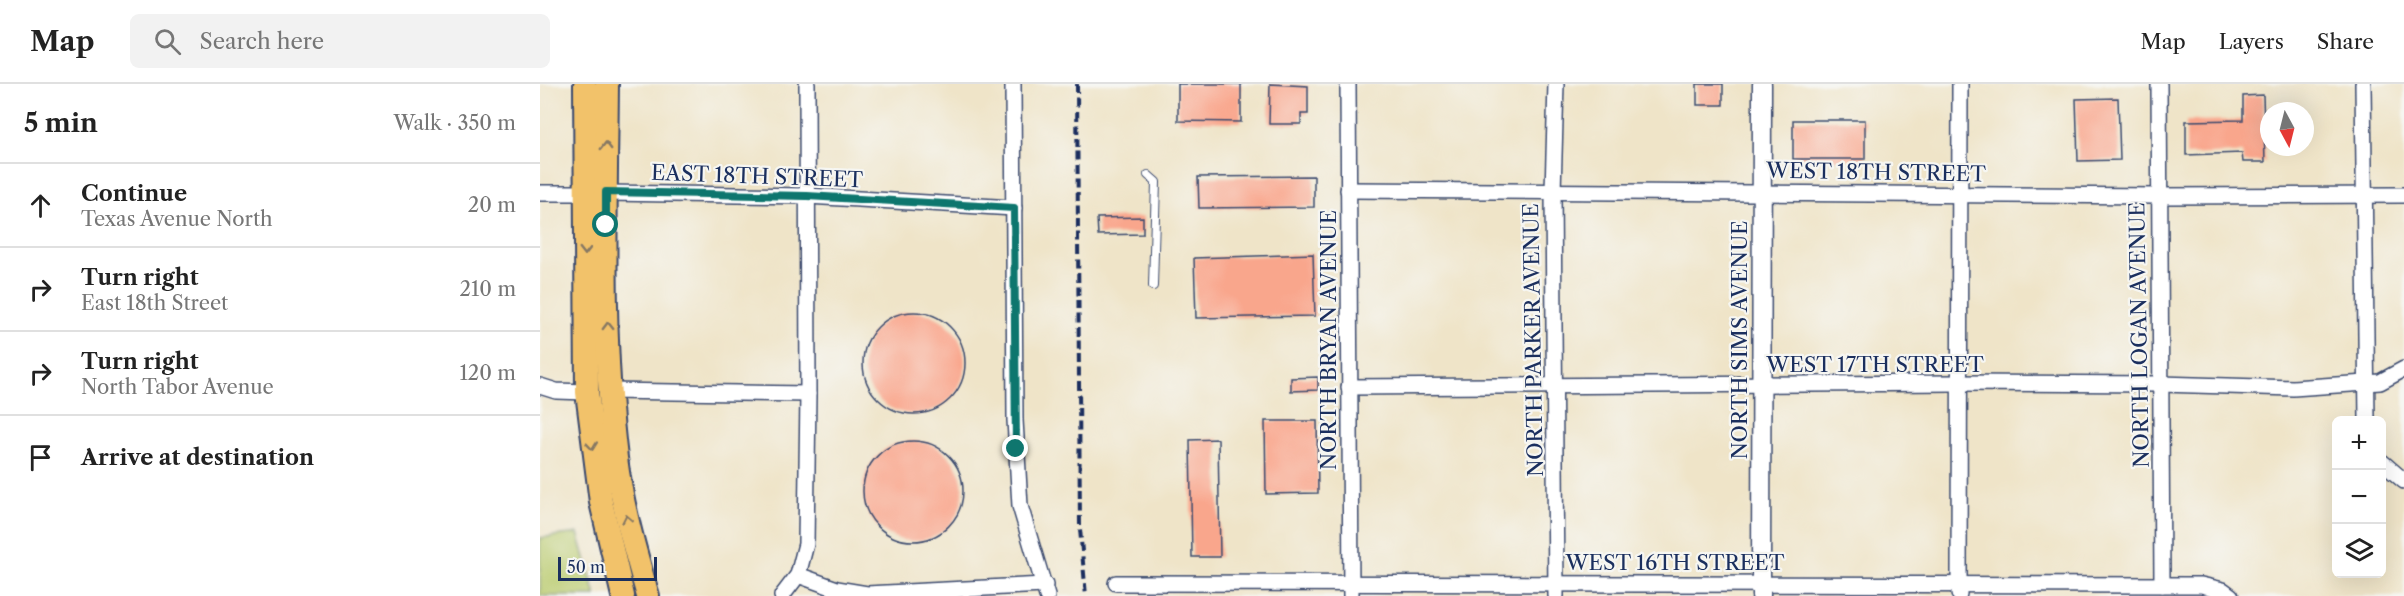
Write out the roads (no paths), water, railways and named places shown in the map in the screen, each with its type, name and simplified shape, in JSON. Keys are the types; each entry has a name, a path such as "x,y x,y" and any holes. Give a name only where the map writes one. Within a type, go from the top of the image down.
{"main road":[{"path":"585,84 596,193 609,392 618,471 631,540 648,596"},
{"path":"607,84 596,193 587,392 594,466 607,533 624,596"},
{"path":"607,533 621,545 636,596"}],"street":[{"path":"782,596 798,575 806,544 807,84"},
{"path":"798,575 837,589 867,594 1046,590 1026,529 1017,475 1013,84"},
{"name":"NORTH BRYAN AVENUE","path":"1348,84 1351,589"},
{"name":"NORTH PARKER AVENUE","path":"1556,84 1553,191 1556,589"},
{"name":"NORTH SIMS AVENUE","path":"1761,590 1762,84"},
{"path":"1959,591 1960,84"},
{"name":"NORTH LOGAN AVENUE","path":"2159,84 2162,585"},
{"path":"2363,84 2367,416"},
{"name":"WEST 18TH STREET","path":"1348,190 2158,196 2404,195"},
{"name":"EAST 18TH STREET","path":"540,193 807,196 1014,208"},
{"name":"WEST 17TH STREET","path":"1349,387 1958,383 2161,384 2293,388 2380,382 2404,369"},
{"path":"540,386 556,391 587,392"},
{"path":"609,392 808,394"},
{"path":"2386,465 2404,481"},
{"name":"WEST 16TH STREET","path":"1116,583 1351,589 1959,591 2201,585 2223,590 2231,596"}],"lane":[{"path":"1148,175 1156,182 1153,286"}],"railway":[{"path":"1077,84 1080,529 1086,596"}]}
